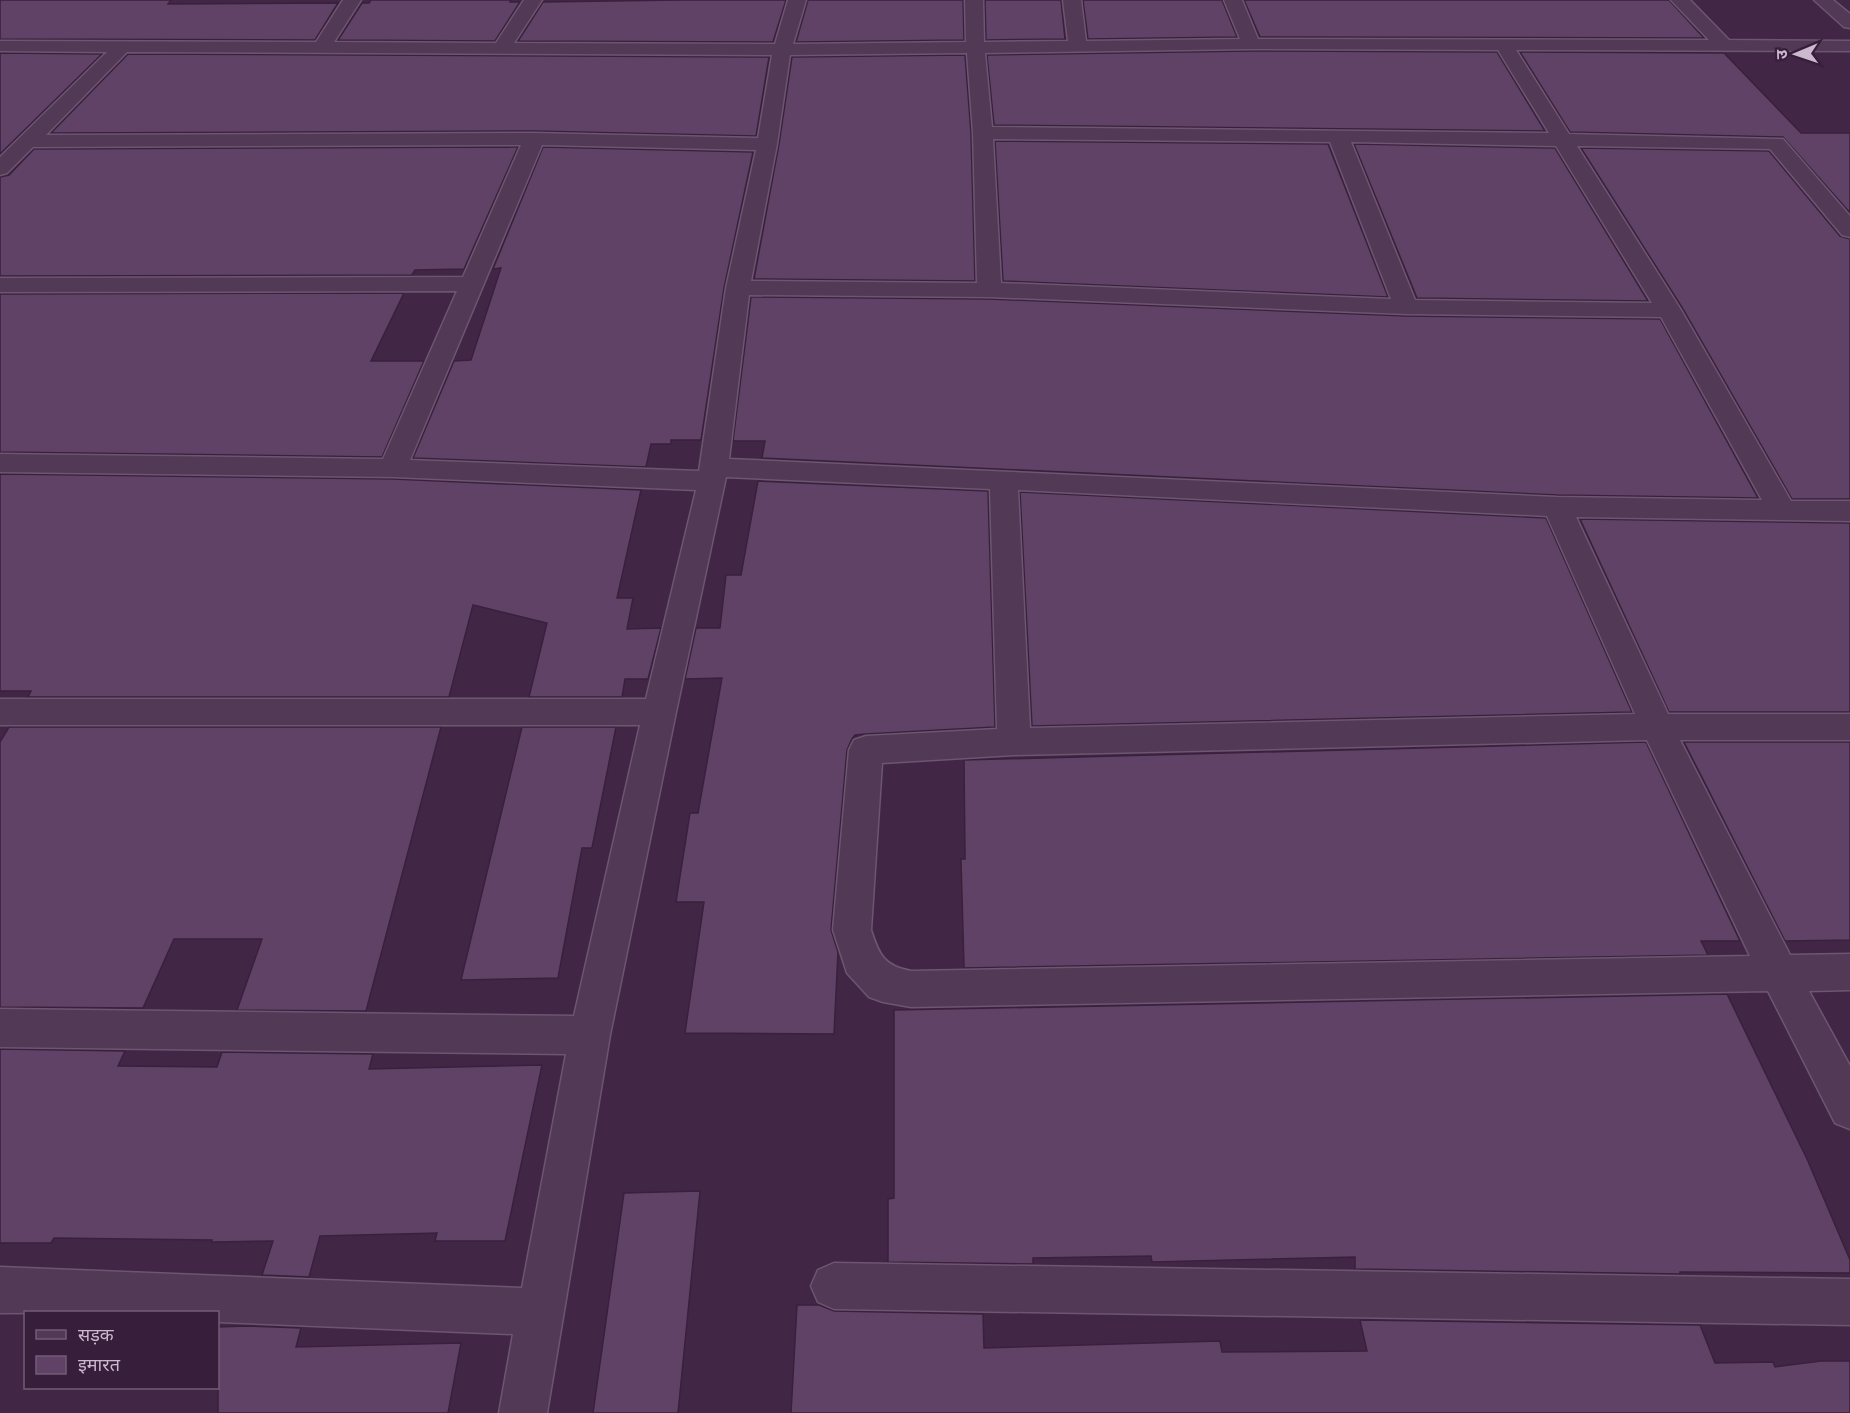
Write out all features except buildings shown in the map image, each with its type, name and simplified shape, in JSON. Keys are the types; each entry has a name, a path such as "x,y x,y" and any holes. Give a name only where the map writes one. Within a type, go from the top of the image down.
{"street":[{"path":"321,48 352,0"},
{"path":"502,48 533,0"},
{"path":"523,1413 590,1035 659,712 713,475 738,288 767,144 782,50 796,0"},
{"path":"974,0 975,45 983,133 989,290"},
{"path":"1072,0 1077,44"},
{"path":"1233,0 1251,44"},
{"path":"1680,0 1725,46"},
{"path":"1823,0 1850,23"},
{"path":"0,46 782,50 1077,44 1850,46"},
{"path":"1503,44 1669,310 1782,510"},
{"path":"0,169 123,46"},
{"path":"983,133 1776,143 1850,230"},
{"path":"1338,136 1406,307"},
{"path":"26,141 534,139 767,144"},
{"path":"393,468 534,139"},
{"path":"0,285 473,284"},
{"path":"738,288 989,290 1406,307 1669,310"},
{"path":"0,463 1005,480 1557,507 1850,511"},
{"path":"1005,480 1014,742"},
{"path":"1557,507 1657,727 1778,972 1850,1108"},
{"path":"0,712 659,712"},
{"path":"1850,727 1657,727 1014,742 866,750 852,930 861,961 883,984 911,989 1850,972"},
{"path":"0,1028 590,1035"},
{"path":"834,1286 1850,1302"},
{"path":"0,1290 542,1312"}]}
